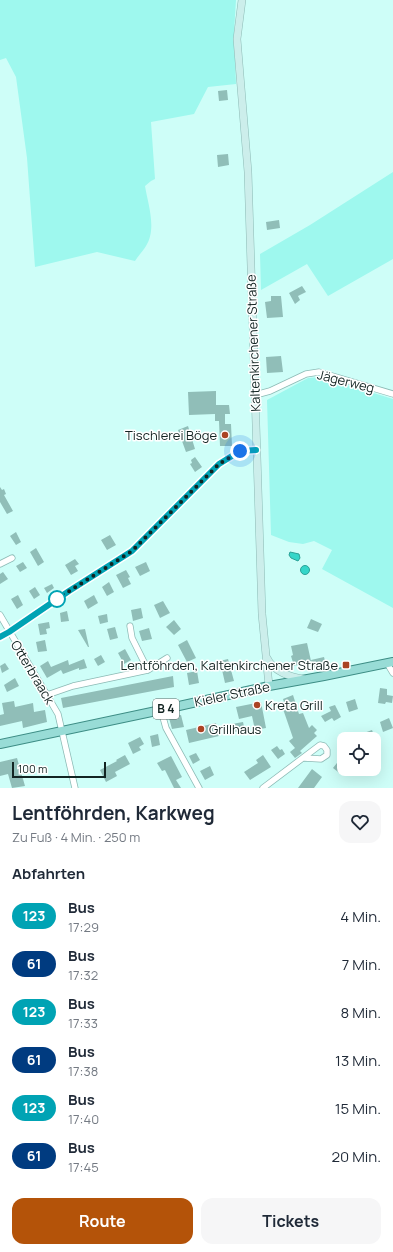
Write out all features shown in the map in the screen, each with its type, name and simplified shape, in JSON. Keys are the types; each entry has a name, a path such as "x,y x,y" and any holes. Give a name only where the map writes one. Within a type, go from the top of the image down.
{"main road":[{"name":"Kaltenkirchener Straße","path":"242,0 237,39 248,172 262,614 269,686"},
{"path":"266,656 268,662 279,671 295,678 306,679"},
{"name":"Kieler Straße","path":"0,744 269,686 390,662"}],"street":[{"name":"Jägerweg","path":"255,394 270,391 306,374 319,372 393,394"},
{"path":"0,637 132,551 219,464 240,451 256,450"},
{"path":"0,564 12,558"},
{"name":"Otterbraack","path":"0,615 58,714 75,788"},
{"path":"130,626 132,638 148,670"},
{"path":"47,695 73,686 148,670 167,658"},
{"path":"390,662 393,673"},
{"path":"161,710 166,728 200,788"},
{"path":"263,788 304,758"}],"shaded area":[{"path":"0,0 236,0 234,32 236,84 208,87 194,114 151,122 155,179 145,186 151,216 151,232 146,246 135,261 97,252 35,267 27,158 16,77 6,58 0,60"},
{"path":"393,172 393,259 328,296 307,264 261,290 260,254 310,225"},
{"path":"321,377 393,399 393,608 322,569 332,550 314,541 303,544 289,542 271,535 267,400 308,378"},
{"path":"290,552 299,554 300,558 298,561 291,558 289,555"},
{"path":"305,565 310,570 305,575 300,570"}],"building":[{"path":"227,90 228,100 219,101 218,91"},
{"path":"228,154 229,165 218,167 217,155"},
{"path":"279,220 280,228 267,230 266,222"},
{"path":"302,286 306,292 298,296 300,300 295,304 289,293"},
{"path":"271,296 281,296 283,317 267,318 265,302 271,301"},
{"path":"281,356 283,372 267,373 266,357"},
{"path":"216,391 216,405 229,405 230,414 225,414 225,424 231,424 232,446 220,446 219,421 215,421 215,414 189,415 188,392"},
{"path":"188,426 195,449 186,452 178,430"},
{"path":"195,457 202,467 195,472 190,464 192,463 191,460"},
{"path":"0,487 2,490 4,489 6,494 4,495 13,511 7,514 0,502"},
{"path":"16,532 21,542 16,545 10,536"},
{"path":"110,535 116,545 107,550 101,540"},
{"path":"36,548 44,562 38,566 30,552"},
{"path":"75,559 79,564 75,566 78,571 71,575 65,565"},
{"path":"23,562 27,568 20,572 16,566"},
{"path":"146,562 150,571 140,576 135,567"},
{"path":"126,570 130,577 128,578 131,584 123,588 116,575"},
{"path":"3,572 8,579 0,584 0,574"},
{"path":"109,582 114,592 107,596 102,587"},
{"path":"52,584 54,588 47,593 44,588"},
{"path":"35,587 40,595 34,599 29,591"},
{"path":"18,595 23,605 17,609 11,599"},
{"path":"94,595 98,603 88,609 84,601"},
{"path":"163,601 170,613 160,618 154,605"},
{"path":"141,608 143,618 133,621 131,610"},
{"path":"67,611 69,621 61,622 60,613"},
{"path":"107,614 108,622 100,624 98,616"},
{"path":"311,619 322,624 318,632 307,628"},
{"path":"174,620 181,629 174,635 166,627"},
{"path":"49,622 50,628 46,629 47,634 40,635 38,624"},
{"path":"115,627 118,638 110,640 107,629"},
{"path":"149,628 152,639 142,641 139,631"},
{"path":"85,629 89,647 78,630"},
{"path":"45,640 47,651 38,652 36,642"},
{"path":"187,640 196,658 187,662 178,645"},
{"path":"307,643 311,661 294,666 291,656 293,655 291,646"},
{"path":"125,649 131,660 124,664 118,653"},
{"path":"101,655 105,662 98,666 94,659"},
{"path":"324,657 326,665 313,668 311,660"},
{"path":"84,659 87,668 79,670 79,668 63,674 61,670 47,678 40,666 48,661 51,667 68,660 69,665"},
{"path":"228,659 234,681 225,683 220,661"},
{"path":"5,663 9,669 2,673 0,666"},
{"path":"197,671 199,683 189,685 187,673"},
{"path":"173,676 174,687 63,708 61,698"},
{"path":"15,678 19,686 7,692 4,685"},
{"path":"380,688 387,689 387,695 393,696 392,703 378,703"},
{"path":"293,695 299,714 303,713 309,728 312,725 317,730 314,733 317,736 300,751 302,753 295,758 290,752 295,748 289,741 293,738 282,706 285,705 283,699"},
{"path":"355,699 358,709 349,712 346,702"},
{"path":"14,701 15,707 33,703 34,712 45,710 47,722 23,728 22,721 0,726 0,715 4,714 2,703"},
{"path":"261,702 266,728 255,730 252,716 239,719 236,707"},
{"path":"335,705 341,717 334,721 332,718 325,722 321,716 331,711 329,707"},
{"path":"181,715 184,727 172,729 169,718"},
{"path":"389,718 393,728 383,732 380,722"},
{"path":"243,722 245,731 233,732 232,724"},
{"path":"216,723 219,736 189,743 186,730"},
{"path":"158,734 160,745 152,747 150,736"},
{"path":"140,737 144,744 139,747 141,750 133,754 128,743"},
{"path":"277,746 280,750 282,749 285,754 278,759 271,750"},
{"path":"196,753 200,760 193,764 189,756"},
{"path":"125,755 130,764 115,772 117,776 106,782 100,770"},
{"path":"263,755 271,767 250,780 244,772 258,763 256,760"},
{"path":"171,756 182,777 176,780 181,788 174,788 165,770 162,771 157,763"},
{"path":"17,758 25,786 12,788 8,774 0,776 0,762"},
{"path":"337,763 337,771 333,768"},
{"path":"210,766 214,775 205,780 200,771"},
{"path":"312,769 322,777 314,788 298,788"}],"bus line":[{"name":"123","path":"0,637 132,551 219,464 240,451 256,450"}],"place":[{"name":"Tischlerei Böge","path":"225,435"},
{"name":"Lentföhrden, Kaltenkirchener Straße","path":"346,665"},
{"name":"Kreta Grill","path":"257,705"},
{"name":"Grillhaus","path":"201,729"}],"route":[{"path":"57,599 132,551 219,464 240,451"}]}
